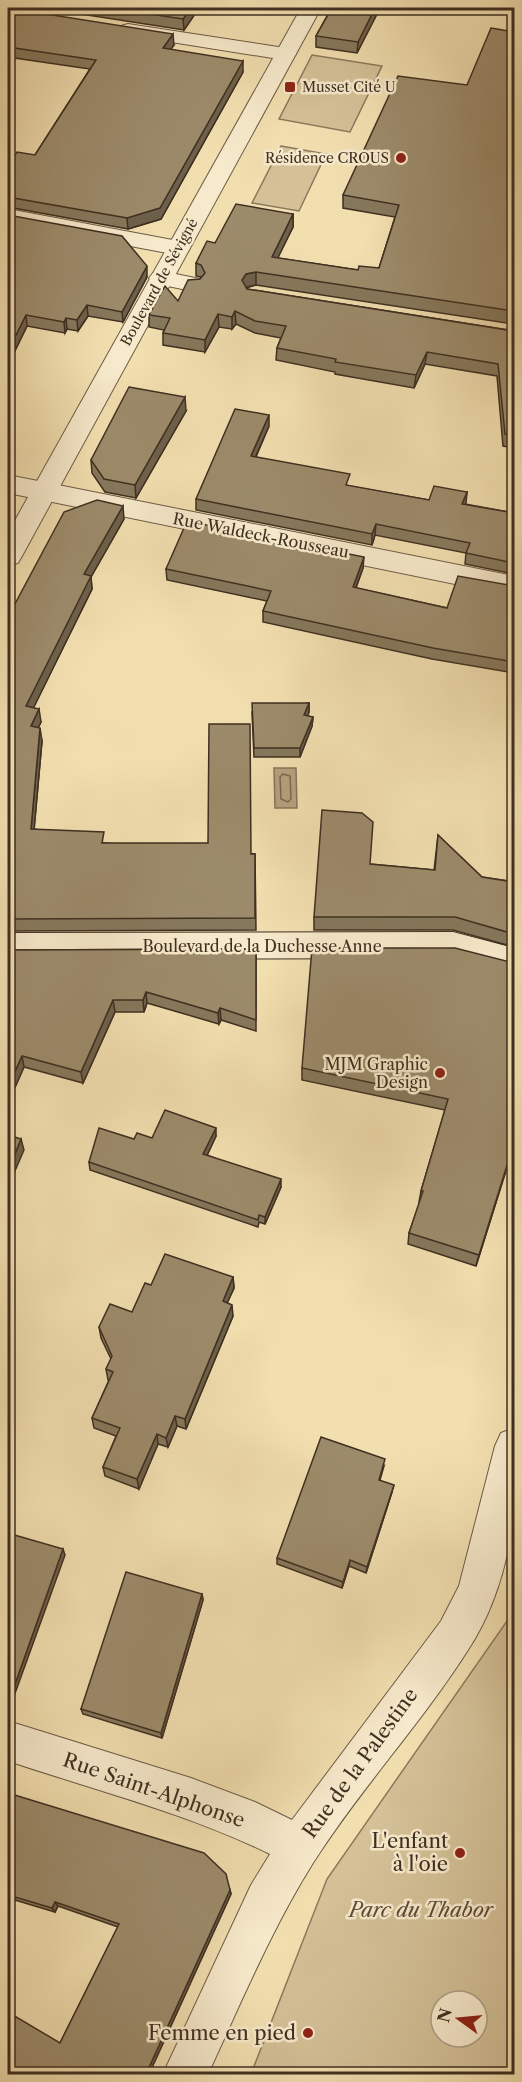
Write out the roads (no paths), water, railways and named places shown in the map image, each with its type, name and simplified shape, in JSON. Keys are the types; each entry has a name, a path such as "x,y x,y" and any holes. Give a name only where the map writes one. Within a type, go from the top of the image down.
{"street":[{"name":"Boulevard de Sévigné","path":"8,556 311,8"},
{"path":"107,27 285,54"},
{"path":"8,216 178,248"},
{"path":"161,278 192,284"},
{"name":"Rue Waldeck-Rousseau","path":"8,484 514,586"},
{"name":"Boulevard de la Duchesse Anne","path":"8,946 453,945 514,961"},
{"name":"Rue de la Palestine","path":"185,2074 266,1900 298,1846 455,1635 471,1608 514,1446"},
{"name":"Rue Saint-Alphonse","path":"8,1741 191,1799 240,1817 298,1846"}],"water":[{"path":"274,768 296,768 297,808 275,808"}],"place":[{"name":"Musset Cité U","path":"290,87"},
{"name":"Résidence CROUS","path":"401,158"},
{"name":"MJM Graphic Design","path":"440,1073"},
{"name":"L'enfant à l'oie","path":"460,1853"},
{"name":"Femme en pied","path":"308,2033"}],"park label":[{"name":"Parc du Thabor","path":"421,1910"}]}
